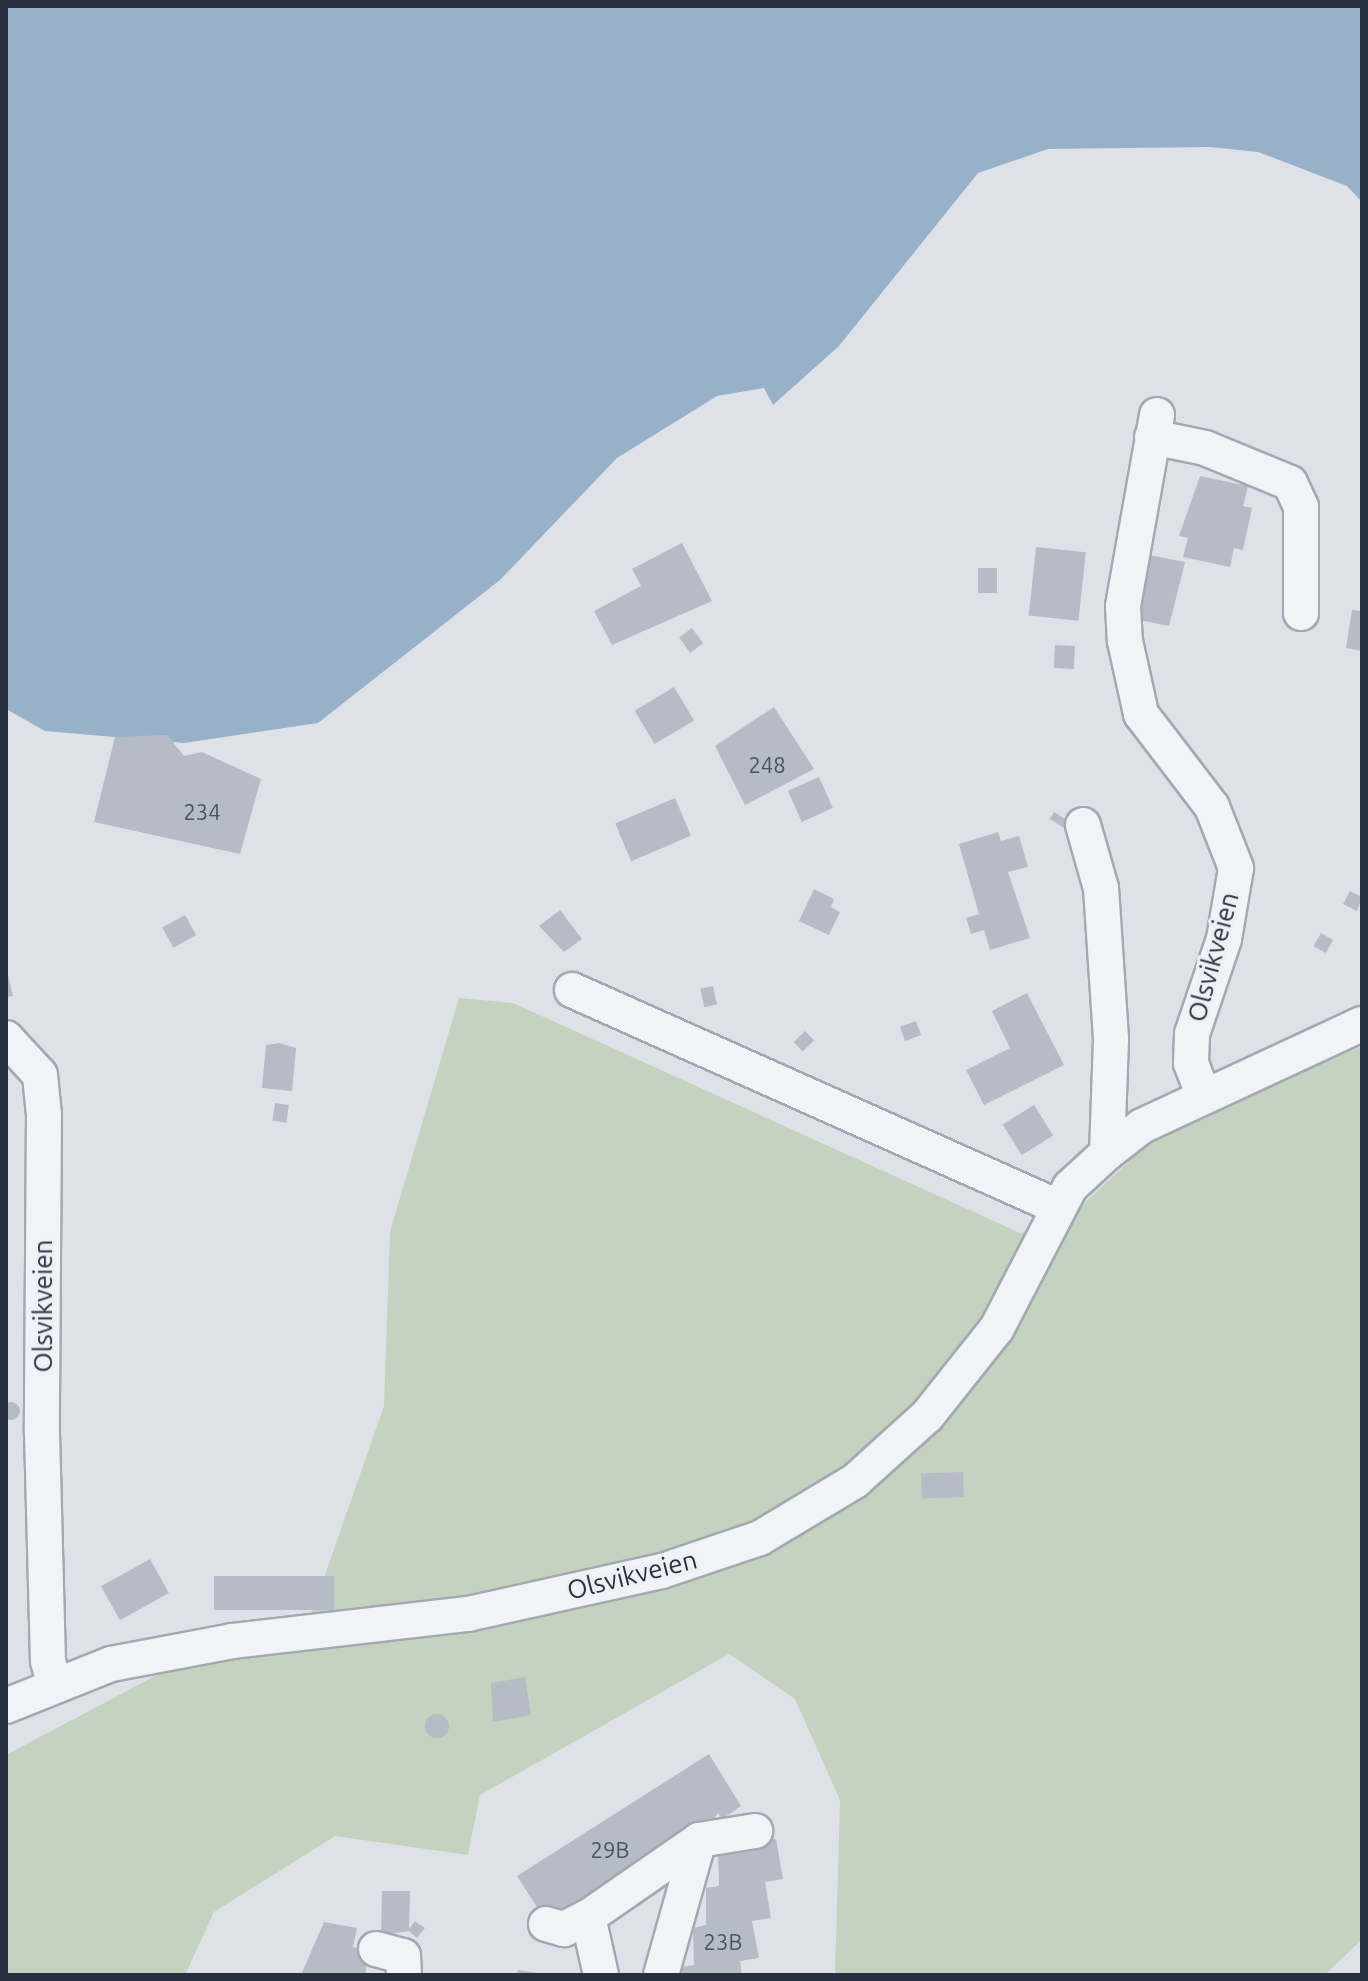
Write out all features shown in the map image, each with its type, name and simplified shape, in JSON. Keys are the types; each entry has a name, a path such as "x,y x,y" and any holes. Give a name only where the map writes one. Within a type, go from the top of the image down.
{"street":[{"name":"Olsvikveien","path":"1204,1097 1191,1063 1192,1034 1224,939 1236,868 1212,807 1141,714 1125,641 1123,606 1154,426 1290,483 1301,507 1301,613"},
{"path":"1083,825 1101,888 1111,1039 1107,1153"},
{"path":"572,990 1058,1207"},
{"name":"Olsvikveien","path":"6,1706 54,1683 111,1664 233,1641 468,1614 662,1571 760,1538 855,1481 927,1416 997,1328 1058,1207 1107,1153 1142,1126 1362,1024"},
{"name":"Olsvikveien","path":"6,1038 40,1075 44,1115 42,1433 48,1661 54,1683"},
{"path":"546,1924 564,1929 588,1917 699,1840 755,1831"},
{"path":"661,1975 699,1840"},
{"path":"588,1917 601,1975"},
{"path":"376,1949 403,1956 404,1975"}],"green space":[{"path":"459,998 513,1003 1020,1233 1058,1227 1161,1132 1229,1095 1362,1047 1362,1939 1325,1975 835,1975 840,1800 795,1699 729,1654 480,1795 468,1855 335,1836 214,1912 185,1975 6,1975 6,1755 187,1659 311,1615 384,1406 390,1232"}],"water":[{"path":"6,6 1362,6 1362,202 1347,186 1258,152 1210,147 1048,149 978,173 839,346 773,405 764,388 717,396 617,458 500,580 318,723 184,743 45,731 6,709"}],"building":[{"path":"1200,476 1248,486 1243,506 1252,508 1243,550 1234,548 1230,567 1183,557 1188,538 1179,536"},
{"path":"682,543 712,601 612,645 594,611 641,586 632,569"},
{"path":"1036,547 1086,552 1079,621 1029,616"},
{"path":"1149,555 1185,562 1169,626 1139,620"},
{"path":"978,568 997,568 997,593 978,593"},
{"path":"1352,610 1362,611 1362,651 1346,648"},
{"path":"692,628 703,643 690,653 679,637"},
{"path":"1055,645 1075,646 1074,669 1054,668"},
{"path":"674,687 694,720 655,744 635,711"},
{"path":"774,707 814,769 745,805 715,746"},
{"path":"167,735 184,756 202,752 261,779 240,854 94,822 115,737"},
{"path":"819,777 833,808 802,822 788,791"},
{"path":"675,798 691,836 631,861 615,823"},
{"path":"1054,812 1074,825 1070,832 1050,819"},
{"path":"998,832 1001,841 1019,836 1028,867 1008,872 1030,938 990,950 984,930 971,934 966,918 979,914 959,844"},
{"path":"814,889 834,899 831,907 840,912 829,935 799,921"},
{"path":"1350,891 1362,897 1357,911 1343,904"},
{"path":"560,910 582,939 564,952 539,926"},
{"path":"185,915 196,935 173,948 162,928"},
{"path":"1321,933 1333,940 1326,953 1314,946"},
{"path":"6,967 13,996 6,997"},
{"path":"713,986 717,1005 704,1007 700,989"},
{"path":"1027,993 1064,1065 984,1105 966,1070 1010,1048 992,1011"},
{"path":"916,1021 921,1035 905,1041 900,1027"},
{"path":"805,1031 814,1040 803,1052 794,1042"},
{"path":"279,1043 296,1048 292,1091 262,1088 266,1045"},
{"path":"275,1103 289,1105 286,1123 272,1121"},
{"path":"1034,1105 1053,1136 1022,1155 1003,1125"},
{"path":"11,1402 20,1411 11,1420 2,1411"},
{"path":"963,1472 964,1497 922,1498 921,1473"},
{"path":"150,1559 169,1593 120,1620 101,1586"},
{"path":"214,1576 334,1576 334,1610 214,1610"},
{"path":"525,1677 531,1715 493,1722 491,1683"},
{"path":"437,1714 448,1721 449,1726 442,1737 437,1738 426,1731 425,1726 432,1715"},
{"path":"709,1754 741,1806 722,1819 718,1813 709,1826 580,1901 586,1909 547,1923 517,1876"},
{"path":"776,1839 783,1879 765,1882 771,1918 752,1921 759,1958 740,1961 742,1975 683,1975 681,1967 694,1965 693,1928 706,1925 706,1888 719,1886 718,1848"},
{"path":"382,1891 410,1891 409,1929 415,1921 425,1928 417,1938 409,1931 381,1935"},
{"path":"324,1922 357,1928 353,1947 369,1950 365,1975 301,1975"},
{"path":"518,1970 538,1973 538,1975 517,1975"}]}
